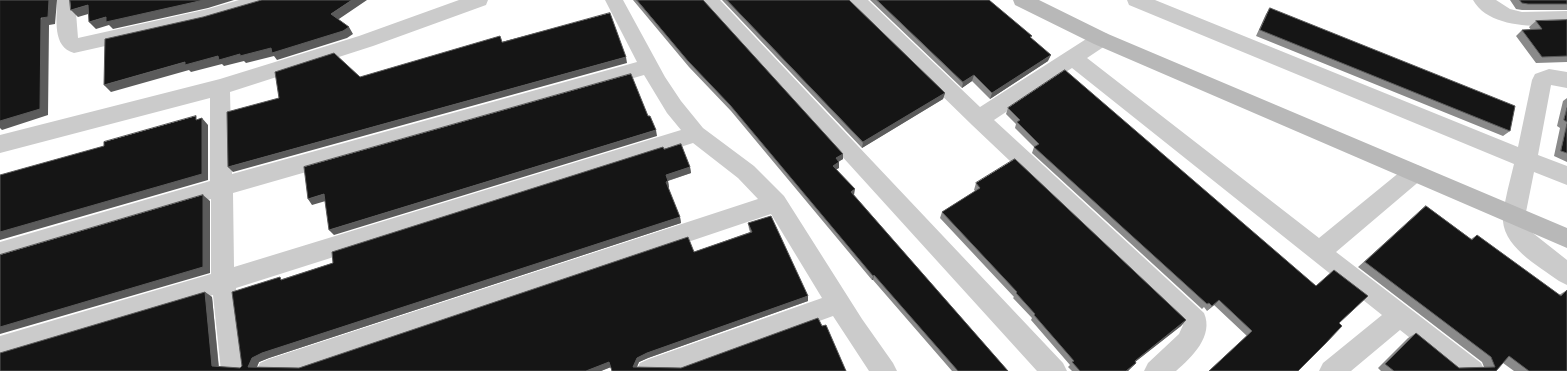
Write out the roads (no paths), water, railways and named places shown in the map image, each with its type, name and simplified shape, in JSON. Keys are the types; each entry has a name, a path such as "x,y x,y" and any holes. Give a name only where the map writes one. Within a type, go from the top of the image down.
{"street":[{"path":"66,0 68,40 74,46 207,8 262,0"},
{"path":"0,144 220,87 366,41 479,0"},
{"path":"614,0 658,83 696,134 746,172 776,203 838,303 884,371"},
{"path":"709,0 1054,371"},
{"path":"856,0 979,119 1195,321 1196,329 1193,338 1157,371"},
{"path":"1022,0 1101,39 1414,173 1516,213 1567,238"},
{"path":"1136,0 1524,163 1567,176"},
{"path":"1482,0 1495,10 1510,18 1521,20 1567,18"},
{"path":"979,119 1101,39"},
{"path":"1073,58 1472,371"},
{"path":"0,252 220,187 650,66"},
{"path":"1567,80 1549,77 1542,80 1524,163 1516,213 1518,233 1529,246 1567,274"},
{"path":"220,87 220,187 223,281 234,371"},
{"path":"0,348 223,281 696,134"},
{"path":"1319,252 1414,173"},
{"path":"270,371 776,203"},
{"path":"649,371 838,303"},
{"path":"1332,371 1400,315"}]}
